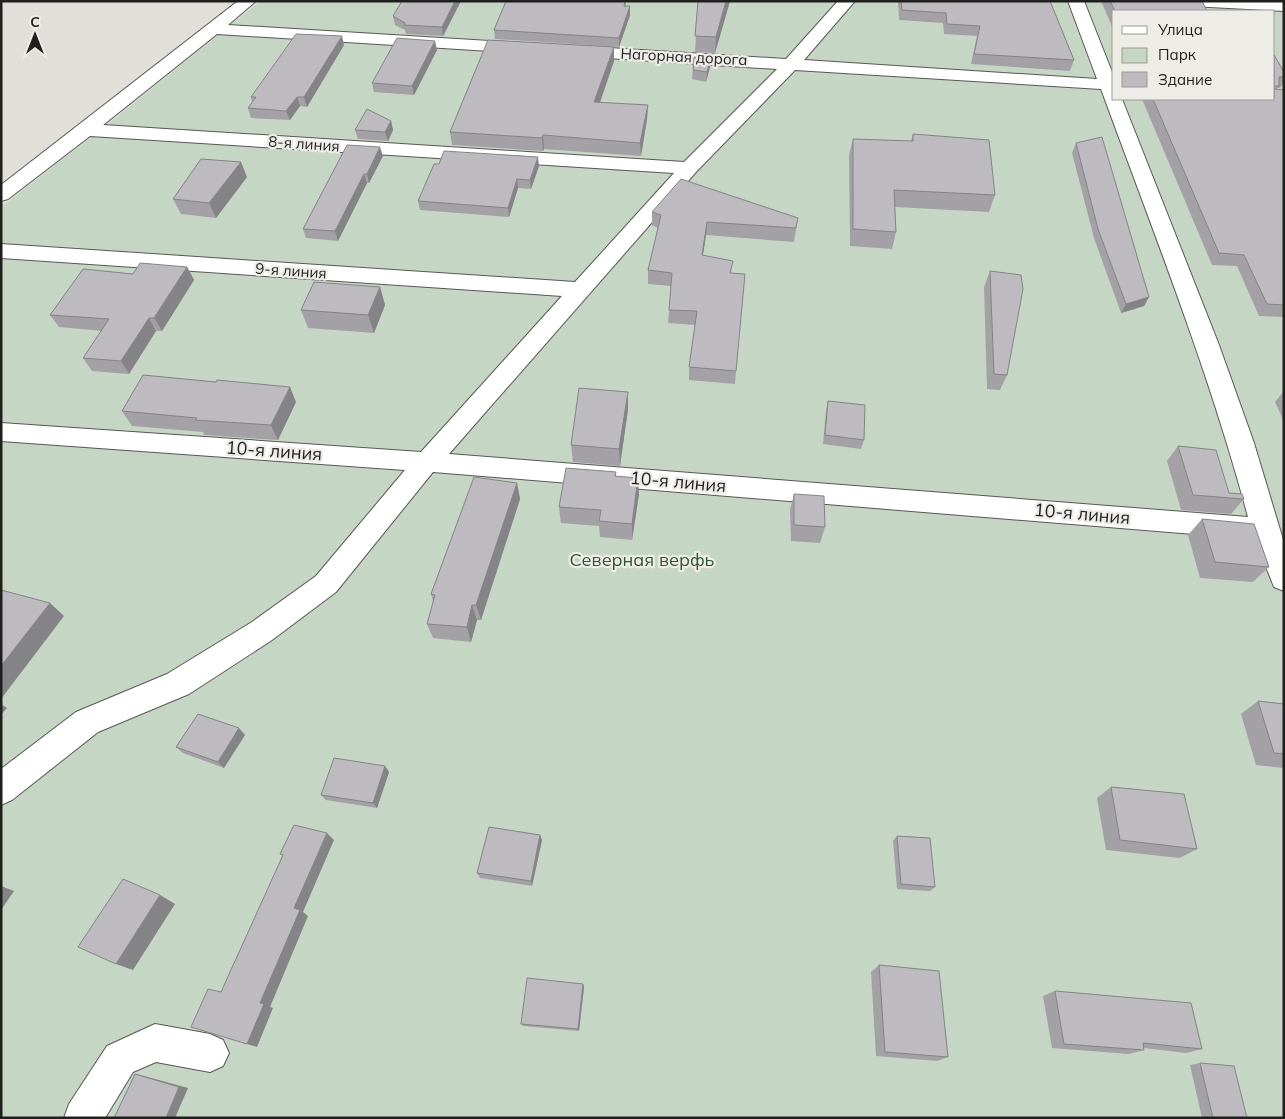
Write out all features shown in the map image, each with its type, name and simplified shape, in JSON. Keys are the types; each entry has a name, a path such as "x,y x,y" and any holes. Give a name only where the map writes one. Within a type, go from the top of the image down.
{"street":[{"path":"1,195 93,131 219,30 248,1"},
{"path":"1,789 87,722 178,684 262,631 326,584 427,462 689,168 792,64 847,1"},
{"path":"1076,1 1111,85"},
{"path":"1190,1 1284,6"},
{"path":"219,30 543,49"},
{"name":"Нагорная дорога","path":"563,50 1111,85"},
{"path":"1117,100 1207,344 1241,443 1265,529 1284,579"},
{"name":"8-я линия","path":"93,131 689,168"},
{"name":"9-я линия","path":"1,251 581,290"},
{"name":"10-я линия","path":"1,432 427,462 1265,529"},
{"path":"83,1118 120,1059 155,1043 210,1053"}],"green space":[{"name":"Северная верфь","path":"260,1 1284,1 1284,1118 1,1118 1,207 99,131"}],"building":[{"path":"402,1 455,1 442,27 404,25 405,23 393,16"},
{"path":"506,1 625,1 624,6 630,6 619,38 494,30"},
{"path":"698,1 726,1 716,37 695,36"},
{"path":"901,1 1050,1 1074,60 974,54 980,26 947,24 946,13 902,10"},
{"path":"1110,1 1202,1 1206,10 1114,10"},
{"path":"296,34 342,36 304,97 297,97 286,111 248,108 256,97 251,97"},
{"path":"397,38 435,41 412,86 372,83"},
{"path":"488,40 614,47 594,102 648,105 640,143 543,135 542,138 450,132"},
{"path":"694,57 711,58 707,72 693,70"},
{"path":"1275,57 1284,72 1284,77 1279,77 1279,86 1275,86"},
{"path":"1275,89 1284,90 1284,305 1267,304 1244,255 1219,253 1153,100 1275,100"},
{"path":"367,109 391,121 385,132 355,130"},
{"path":"913,134 989,140 995,195 894,190 896,232 853,229 853,139 913,141"},
{"path":"1102,137 1149,297 1126,304 1098,229 1076,143"},
{"path":"347,145 380,147 335,231 303,229"},
{"path":"444,151 538,157 530,180 517,179 508,208 418,201 434,164 439,164"},
{"path":"201,159 241,162 209,203 173,199"},
{"path":"681,179 798,218 796,228 707,222 702,255 733,261 730,273 745,274 736,371 689,367 697,311 669,310 672,273 648,270 661,215 652,212"},
{"path":"140,263 187,267 154,318 149,318 121,361 83,358 109,319 50,315 83,269 133,274"},
{"path":"990,271 1021,275 1023,289 1007,375 994,374"},
{"path":"314,282 380,287 368,315 301,310"},
{"path":"143,375 290,387 271,425 195,420 197,418 122,411"},
{"path":"579,388 628,392 619,449 571,445"},
{"path":"828,401 865,405 864,440 825,435"},
{"path":"1178,446 1216,450 1229,493 1242,494 1244,499 1193,495"},
{"path":"566,468 616,472 615,476 638,478 632,524 599,521 601,510 559,507"},
{"path":"474,477 517,483 476,605 472,605 467,627 427,624 435,595 431,594"},
{"path":"794,494 824,496 825,527 794,525"},
{"path":"1202,519 1254,524 1269,567 1215,562"},
{"path":"1,590 50,603 1,666"},
{"path":"1258,701 1284,704 1284,754 1274,753"},
{"path":"198,714 239,728 218,762 176,747"},
{"path":"334,758 385,766 373,803 321,795"},
{"path":"1111,787 1184,794 1197,849 1120,840"},
{"path":"294,825 327,833 294,908 300,910 260,1003 264,1004 247,1044 191,1027 208,989 221,992 283,855 280,854"},
{"path":"489,827 540,835 531,881 477,873"},
{"path":"897,836 930,838 935,887 901,884"},
{"path":"123,879 160,895 116,964 78,947"},
{"path":"879,965 939,971 948,1057 885,1052"},
{"path":"527,978 583,984 578,1029 521,1024"},
{"path":"1055,991 1191,1003 1202,1049 1143,1043 1144,1050 1064,1044"},
{"path":"1200,1063 1234,1066 1247,1118 1213,1118"},
{"path":"135,1074 179,1087 166,1118 114,1118"}]}
